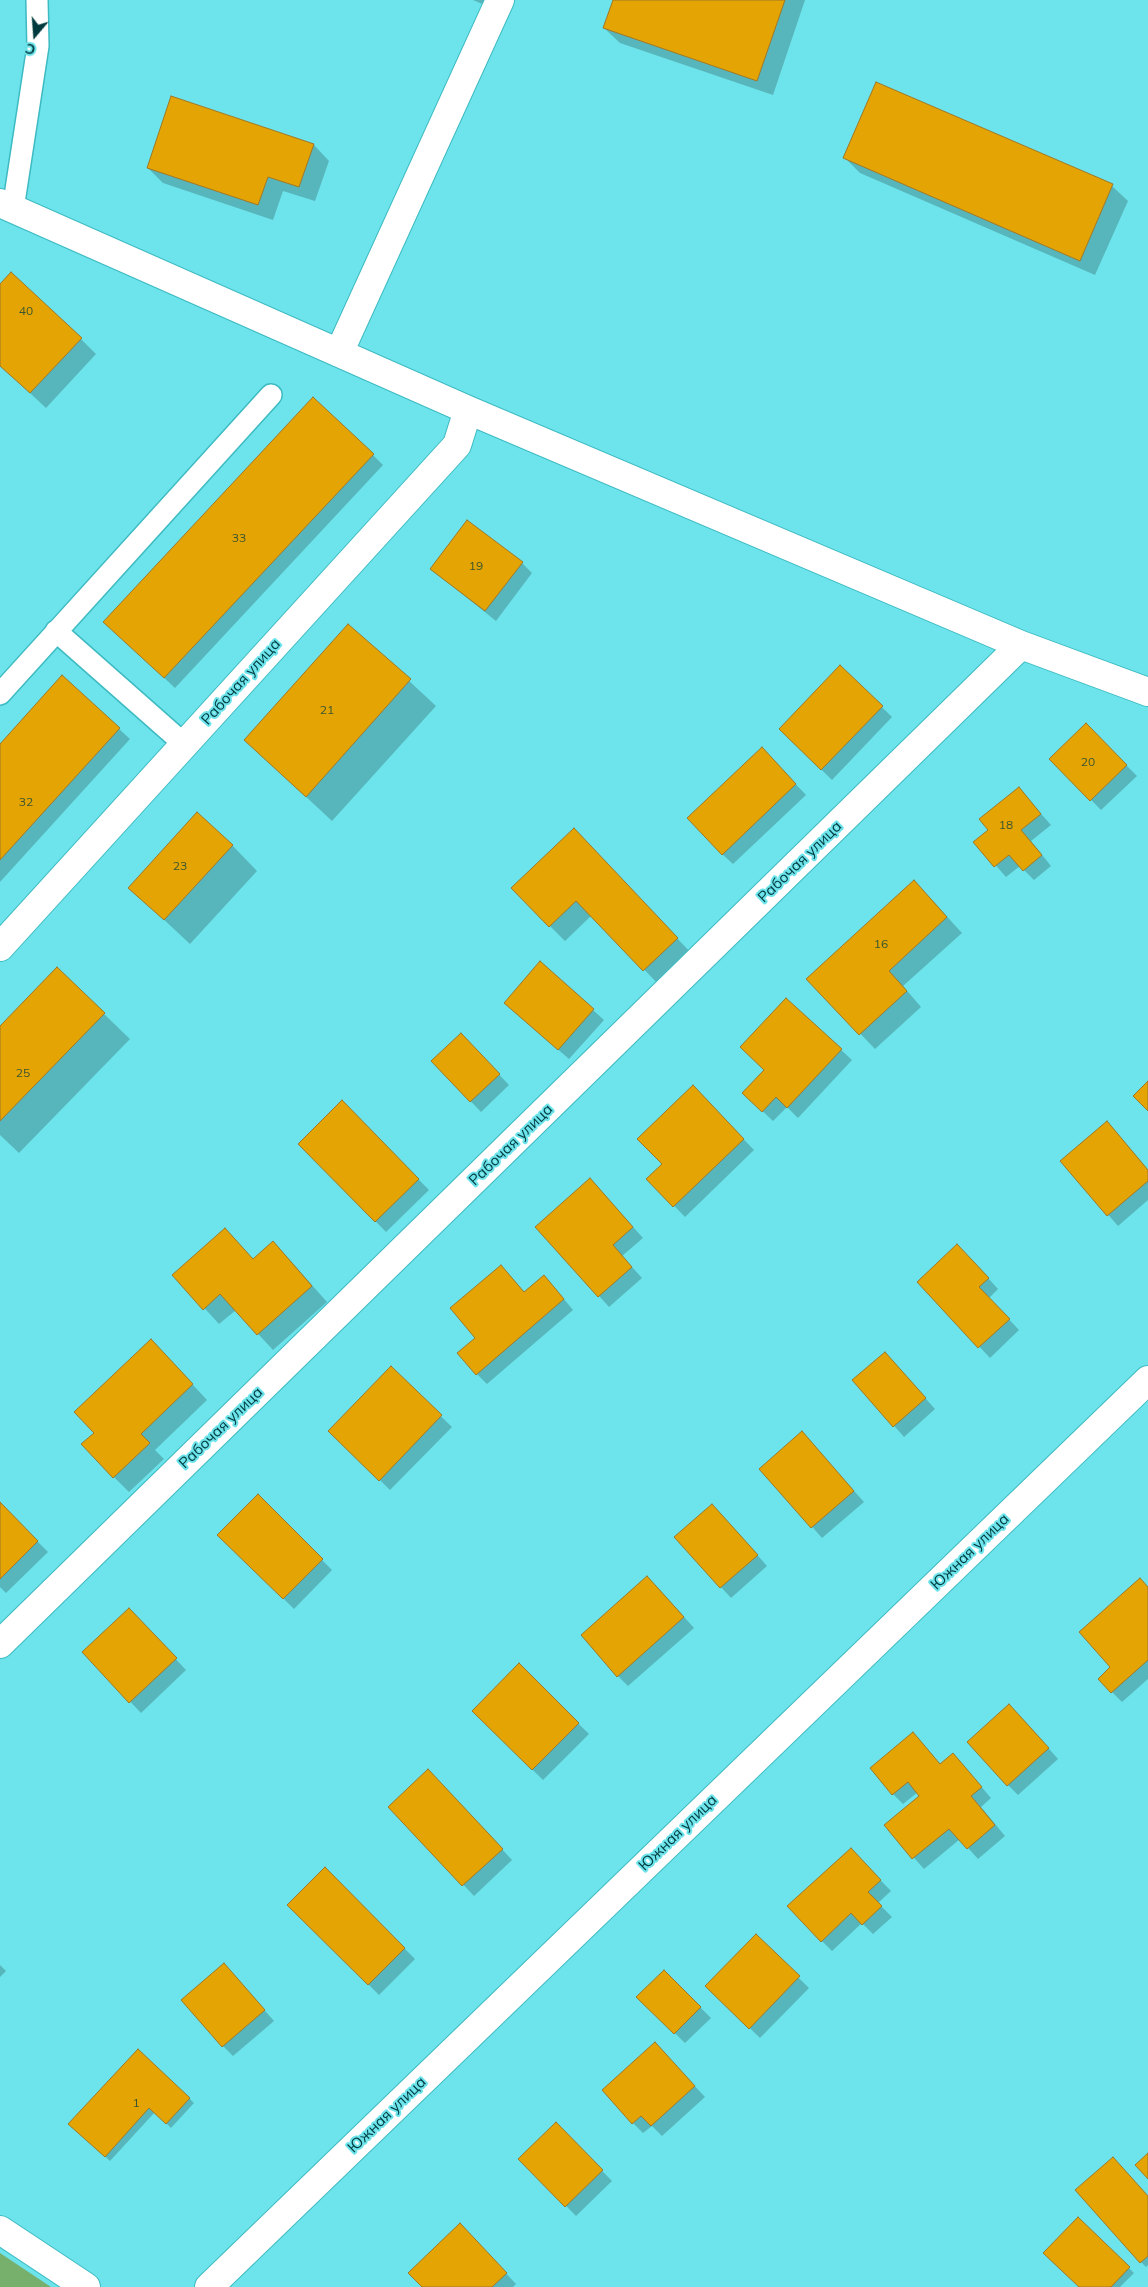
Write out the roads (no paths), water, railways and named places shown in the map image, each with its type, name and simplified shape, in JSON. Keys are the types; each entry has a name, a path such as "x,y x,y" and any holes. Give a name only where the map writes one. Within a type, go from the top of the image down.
{"street":[{"path":"339,353 500,0"},
{"path":"6,206 468,410 1021,645 1148,692"},
{"name":"Рабочая улица","path":"0,946 456,445 468,410"},
{"name":"Рабочая улица","path":"0,1644 1021,645"},
{"name":"Южная улица","path":"209,2287 1148,1380"},
{"path":"0,2230 86,2287"}],"lane":[{"path":"6,206 38,46 37,0"},
{"path":"0,694 271,395"},
{"path":"56,631 184,744"}]}
